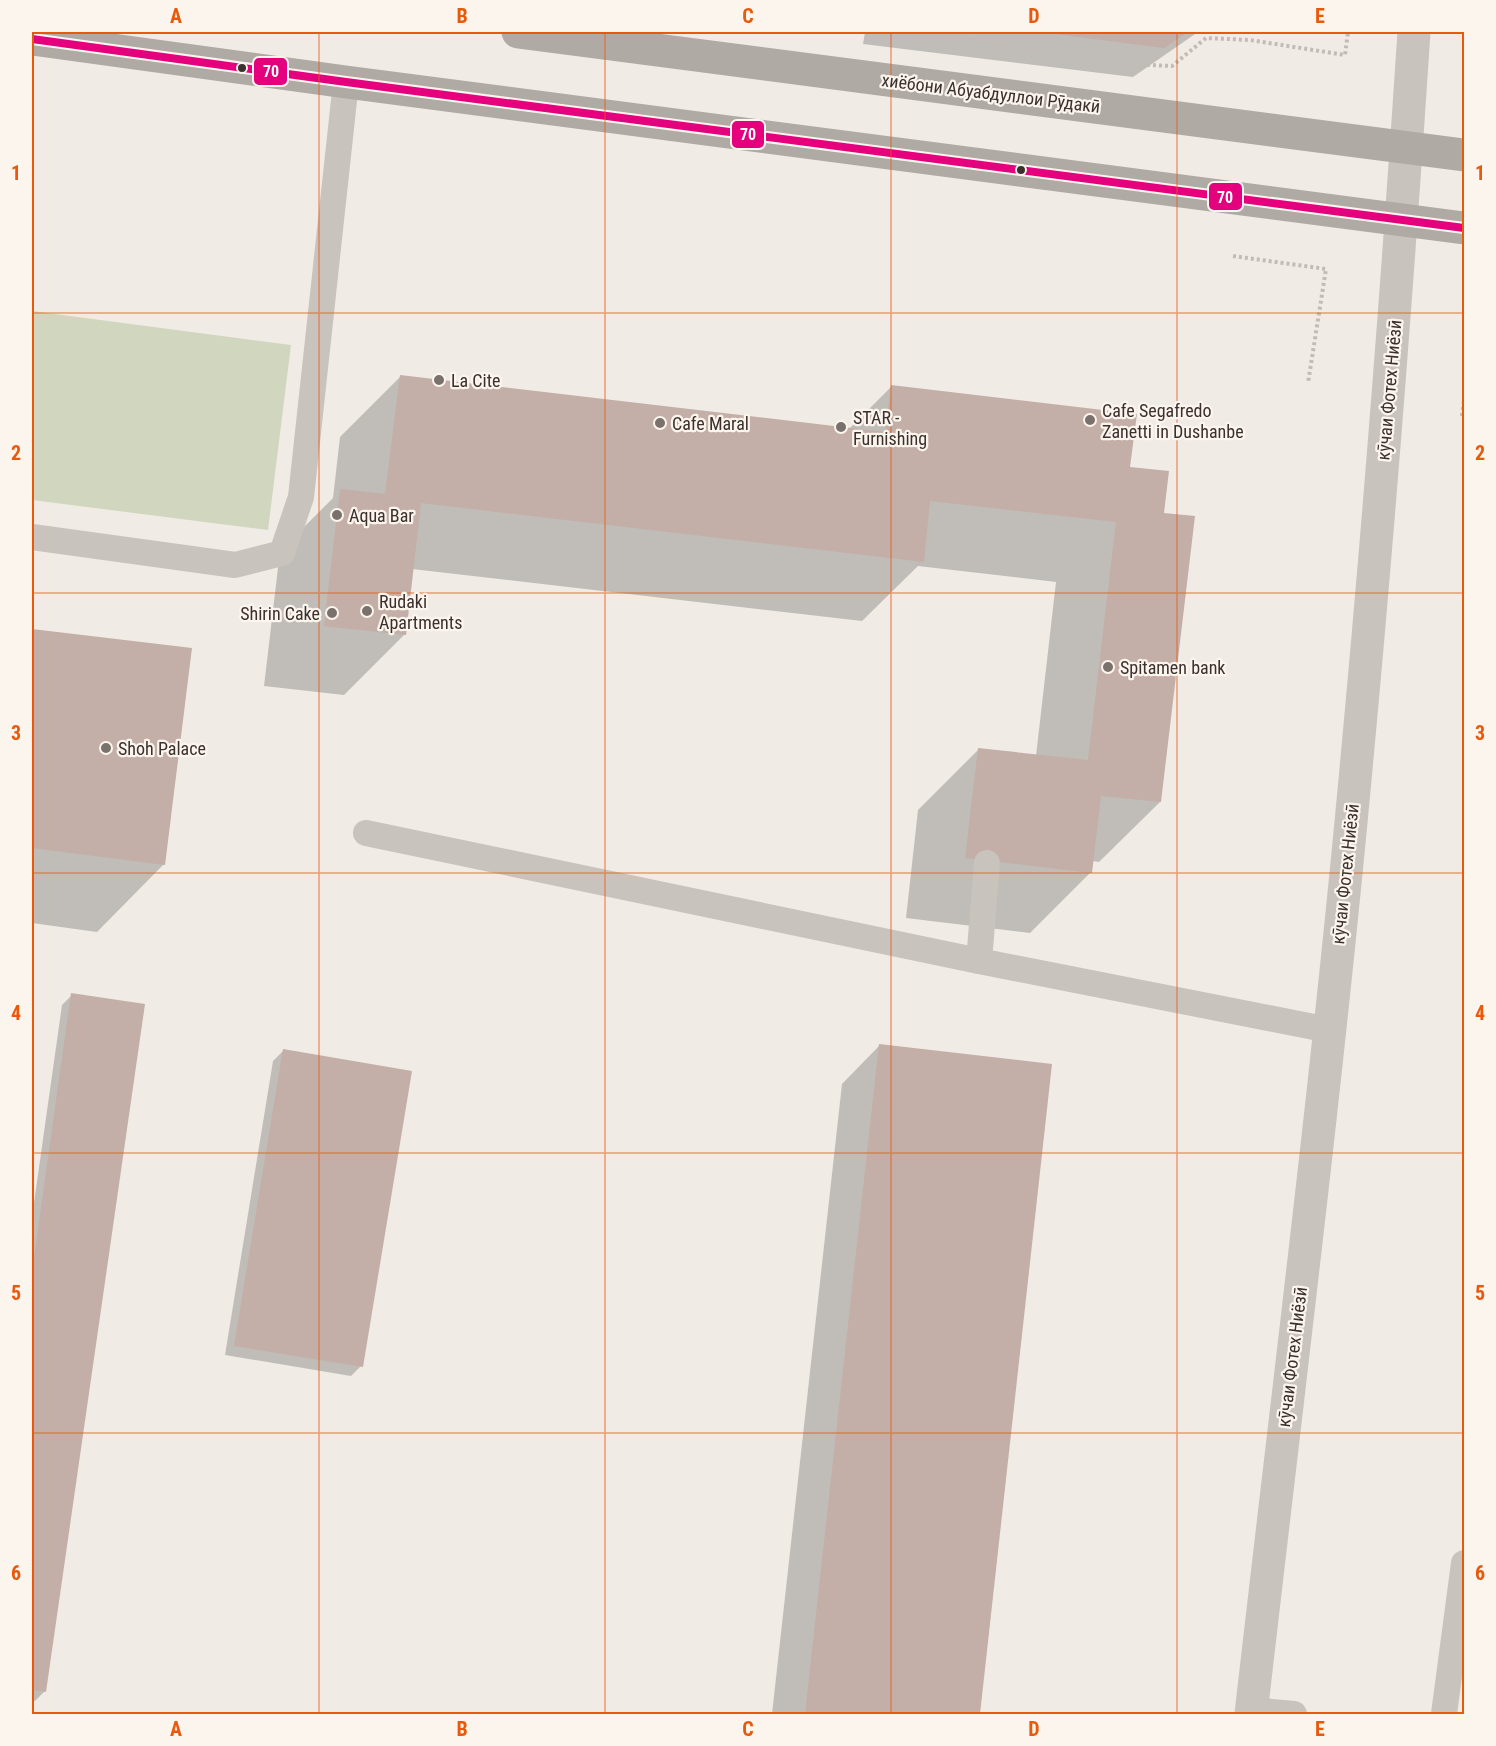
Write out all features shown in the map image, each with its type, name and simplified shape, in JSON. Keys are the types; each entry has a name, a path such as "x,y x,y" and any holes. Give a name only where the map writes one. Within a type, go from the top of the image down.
{"highway":[{"name":"хиёбони Абуабдуллои Рӯдакӣ","path":"518,32 1464,155"},
{"path":"32,39 1464,228"}],"street":[{"name":"кӯчаи Фотех Ниёзӣ","path":"1252,1712 1329,1030 1357,758 1402,220 1414,32"}],"lane":[{"path":"32,537 235,566 282,554 301,497 346,82"},
{"path":"366,832 979,961 1329,1030"},
{"path":"979,961 987,863"},
{"path":"1444,1714 1464,1572"},
{"path":"1252,1712 1294,1714"}],"path":[{"path":"921,32 1123,64 1172,66 1206,38 1250,40 1345,55 1348,32"},
{"path":"1233,255 1326,269 1308,382"},
{"path":"1462,416 1464,400"}],"green space":[{"path":"32,311 291,345 268,530 32,500"}],"building":[{"path":"1040,32 1188,32 1164,48"},
{"name":"Rudaki Apartments","path":"400,375 885,432 891,385 1137,414 1130,467 1169,471 1164,513 1195,516 1161,802 1101,796 1092,873 965,858 978,748 1088,760 1116,522 930,501 924,562 421,503 406,635 324,626 340,489 385,494"},
{"name":"Shoh Palace","path":"32,629 192,648 165,865 32,848"},
{"path":"71,993 145,1004 46,1692 32,1690 32,1272"},
{"path":"879,1044 1052,1064 980,1714 805,1714"},
{"path":"283,1049 412,1071 363,1367 234,1346"}],"transit line":[{"name":"70","path":"32,39 1464,228"}],"place":[{"name":"La Cite","path":"439,380"},
{"name":"Cafe Segafredo Zanetti in Dushanbe","path":"1090,420"},
{"name":"Cafe Maral","path":"660,423"},
{"name":"STAR - Furnishing","path":"841,427"},
{"name":"Aqua Bar","path":"337,515"},
{"name":"Rudaki Apartments","path":"367,611"},
{"name":"Shirin Cake","path":"332,613"},
{"name":"Spitamen bank","path":"1108,667"},
{"name":"Shoh Palace","path":"106,748"}]}
